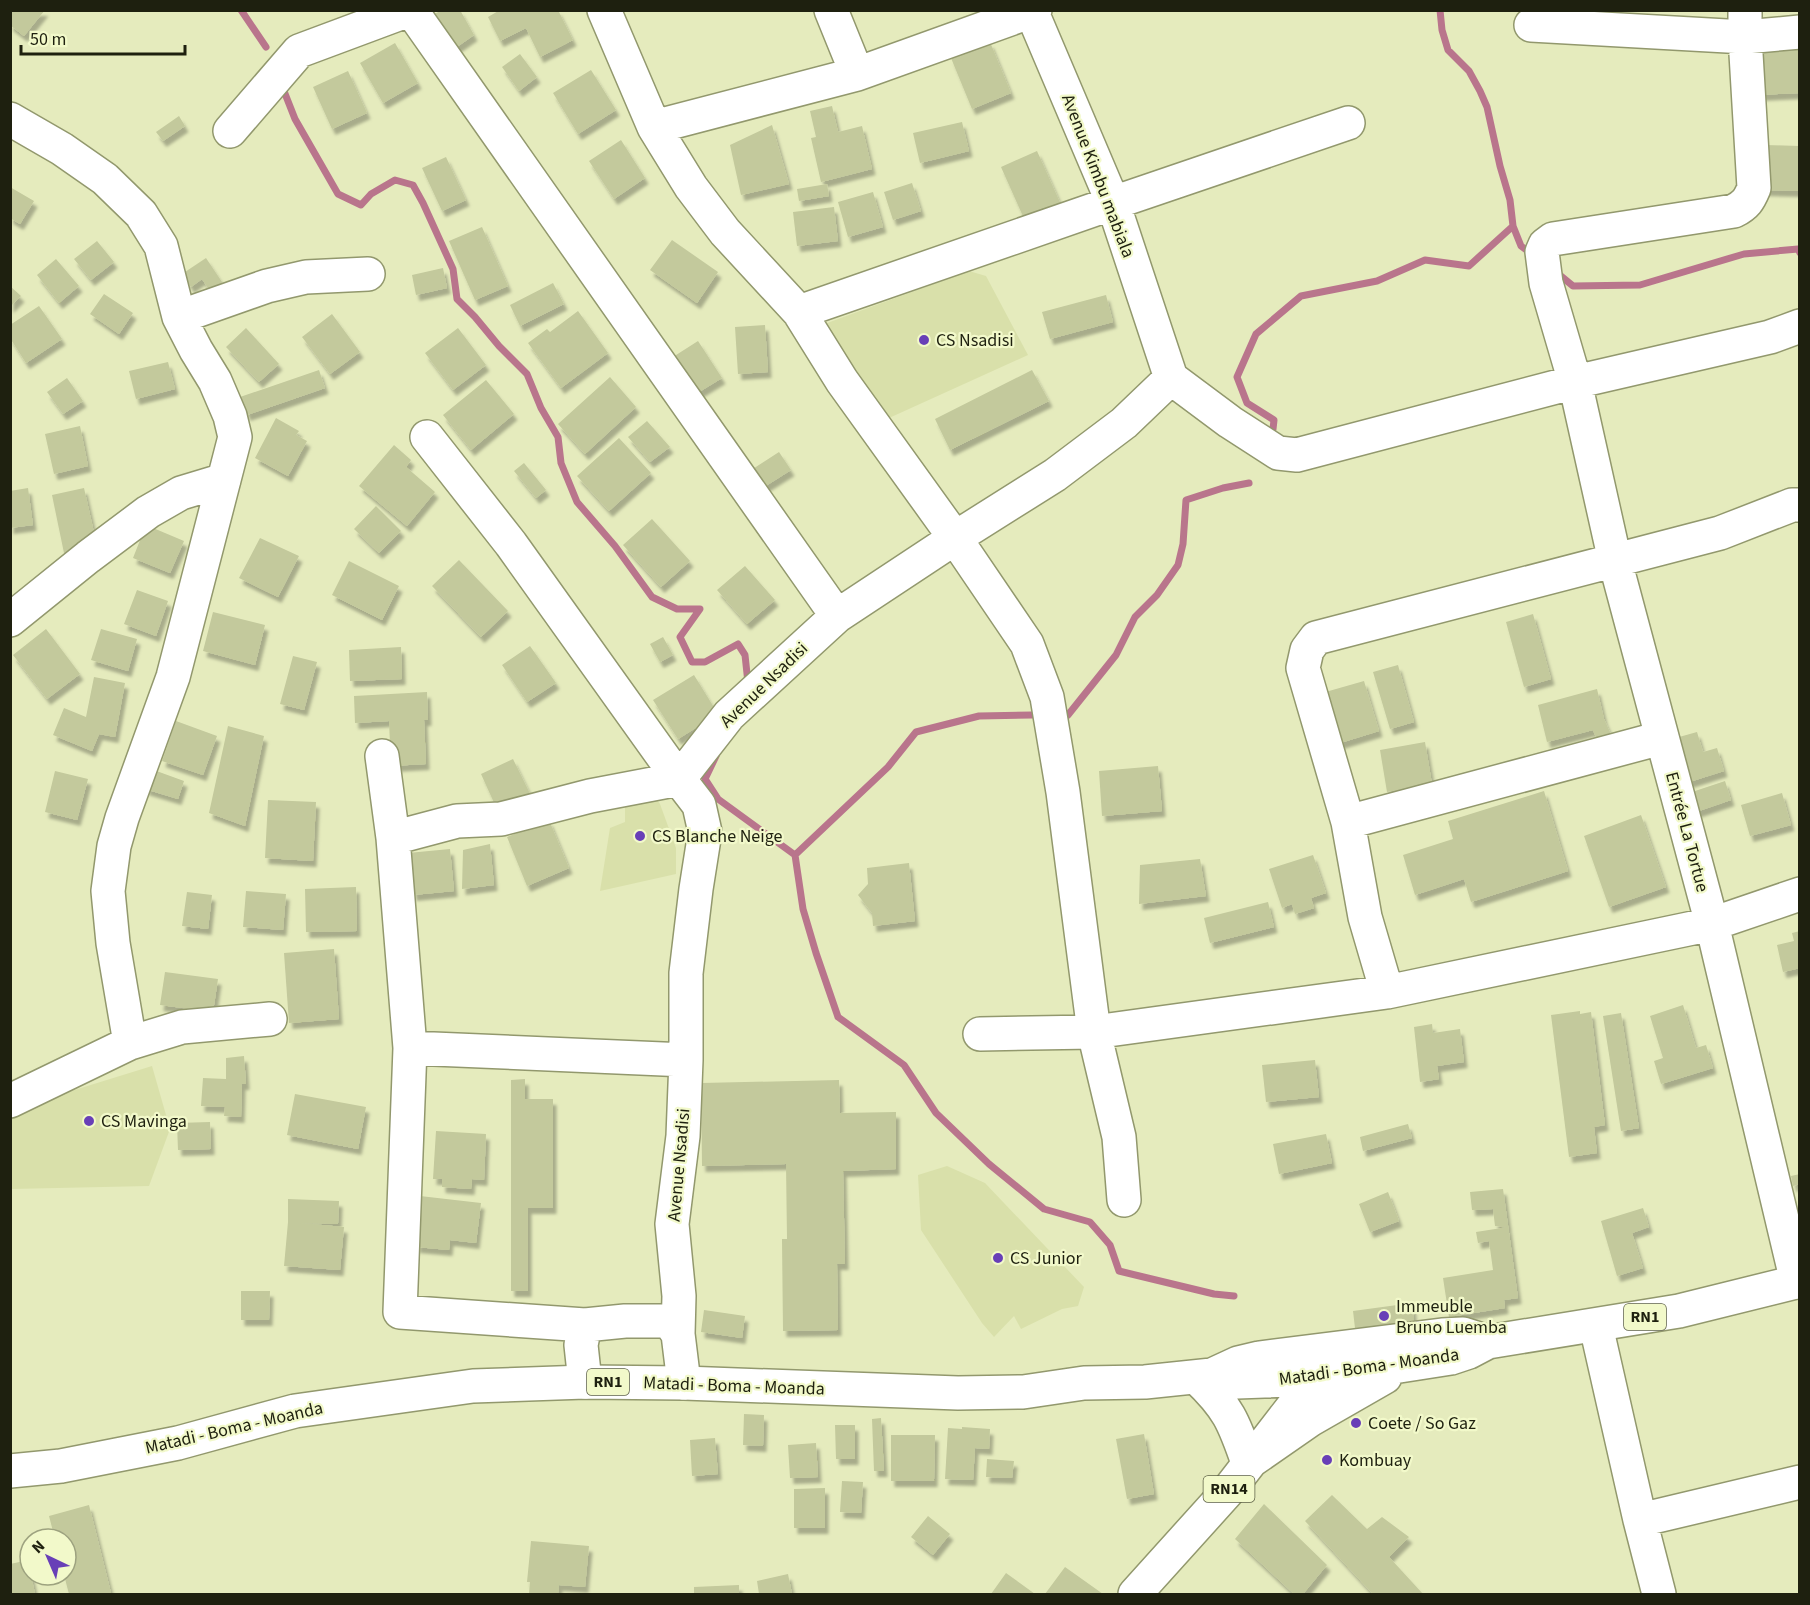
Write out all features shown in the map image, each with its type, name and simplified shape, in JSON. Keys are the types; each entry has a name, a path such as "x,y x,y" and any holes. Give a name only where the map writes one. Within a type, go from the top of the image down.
{"main road":[{"path":"230,130 299,51 410,10 837,616"},
{"path":"604,10 654,127 691,187 725,232 799,312 842,381 955,538 1027,644 1047,697 1063,792 1094,1032 1119,1137 1124,1200"},
{"path":"831,10 857,74"},
{"path":"654,127 857,74 1032,11"},
{"name":"Avenue Kimbu mabiala","path":"1032,11 1113,203 1171,378"},
{"path":"1531,25 1745,24 1800,32"},
{"name":"Entrée La Tortue","path":"1745,24 1754,188 1745,205 1734,211 1552,239 1545,245 1542,252 1546,283 1575,382 1615,561 1712,924 1798,1282"},
{"path":"10,119 62,149 105,179 141,214 161,246 179,317 215,381 230,416 235,437 173,677 114,846 108,891 113,943 130,1043"},
{"path":"799,312 1348,123"},
{"path":"179,317 267,286 306,277 368,274"},
{"path":"1171,378 1230,422 1278,453 1297,456 1575,382 1770,337 1800,326"},
{"name":"Avenue Nsadisi","path":"684,1383 678,1334 679,1296 672,1224 683,1136 687,1060 686,973 705,832 699,805 679,779 729,716 837,616 1055,475 1124,423 1171,378"},
{"path":"393,838 457,821 501,819 590,796 679,779 511,544 427,437"},
{"path":"10,620 148,512 181,493 224,480"},
{"path":"1387,992 1365,917 1348,822 1303,669 1306,650 1316,638 1720,533 1792,505 1800,505"},
{"path":"1348,822 1661,738"},
{"path":"382,756 393,838 410,1048 400,1312 585,1325 626,1321 669,1322 678,1334"},
{"path":"980,1034 1094,1032 1387,992 1712,924 1800,894"},
{"path":"10,1101 130,1043 182,1028 270,1019"},
{"path":"410,1048 687,1060"},
{"name":"Matadi - Boma - Moanda","path":"1204,1376 1237,1382 1316,1379 1405,1366 1450,1358 1469,1352 1488,1342 1679,1311 1798,1282"},
{"path":"585,1325 582,1345 585,1382"},
{"path":"1596,1326 1659,1594"},
{"name":"Matadi - Boma - Moanda","path":"10,1471 61,1466 178,1443 295,1411 472,1386 585,1382 684,1383 958,1393 1023,1392 1084,1383 1145,1382 1204,1376 1259,1358 1442,1335 1463,1334 1488,1342"},
{"name":"RN14","path":"1135,1594 1227,1492 1342,1347"},
{"path":"1204,1376 1228,1412 1248,1463 1353,1393 1405,1366"},
{"path":"1640,1520 1800,1482"}],"shaded area":[{"name":"CS Nsadisi","path":"969,271 986,276 1028,355 867,428 819,326"},
{"name":"CS Blanche Neige","path":"650,790 660,804 676,848 676,874 600,891 610,828 625,822 625,797"},
{"name":"CS Mavinga","path":"152,1066 170,1129 149,1186 11,1189 11,1112"},
{"name":"CS Junior","path":"947,1166 985,1183 1084,1287 1078,1306 1062,1309 1021,1329 1014,1316 994,1337 982,1323 921,1230 918,1175"}],"building":[{"path":"10,10 45,10 24,36 10,25"},
{"path":"442,10 460,10 474,35 444,56 423,20"},
{"path":"500,10 558,10 573,40 540,57 526,28 500,41 488,17"},
{"path":"990,42 1011,93 972,109 951,58"},
{"path":"395,43 418,83 383,103 360,63"},
{"path":"1799,48 1800,93 1759,95 1758,49"},
{"path":"520,54 537,77 519,91 502,67"},
{"path":"591,70 616,110 578,134 553,93"},
{"path":"348,71 367,113 332,129 313,87"},
{"path":"832,106 838,132 862,126 872,169 821,182 811,138 816,137 810,111"},
{"path":"179,116 185,126 163,141 156,132"},
{"path":"962,122 969,151 920,163 913,133"},
{"path":"772,125 789,184 741,195 730,145"},
{"path":"621,140 645,178 614,199 589,161"},
{"path":"1764,145 1800,146 1800,191 1762,190"},
{"path":"1037,151 1062,207 1026,223 1001,167"},
{"path":"446,157 466,200 442,211 422,168"},
{"path":"912,183 921,211 893,220 884,192"},
{"path":"827,184 829,196 799,201 797,189"},
{"path":"10,187 34,201 20,224 10,218"},
{"path":"873,192 883,227 848,237 838,202"},
{"path":"834,207 838,241 797,246 793,212"},
{"path":"482,227 508,286 475,300 449,241"},
{"path":"672,240 718,272 697,303 650,270"},
{"path":"97,241 114,262 91,280 74,259"},
{"path":"206,258 228,291 215,299 202,279 191,287 182,274"},
{"path":"56,259 79,286 59,303 37,275"},
{"path":"443,268 447,288 416,295 412,275"},
{"path":"553,283 564,304 520,326 510,305"},
{"path":"10,286 21,296 10,307"},
{"path":"104,294 133,313 119,334 90,314"},
{"path":"1106,295 1113,322 1050,339 1042,312"},
{"path":"39,306 62,339 26,363 10,338 10,325"},
{"path":"578,311 608,353 561,388 528,343 547,329 550,332"},
{"path":"332,314 360,352 330,374 302,337"},
{"path":"765,325 768,372 738,374 735,327"},
{"path":"246,328 279,364 259,382 226,347"},
{"path":"458,328 486,365 453,390 425,353"},
{"path":"698,341 722,378 686,400 662,364"},
{"path":"168,362 175,389 136,399 129,371"},
{"path":"319,370 325,388 247,415 240,397"},
{"path":"1032,370 1049,401 950,450 935,419"},
{"path":"610,377 636,407 585,454 558,424"},
{"path":"67,378 83,401 63,414 47,392"},
{"path":"486,380 514,414 471,450 443,415"},
{"path":"276,418 299,431 296,435 307,441 288,476 255,458"},
{"path":"647,421 670,447 650,462 628,437"},
{"path":"80,426 88,466 54,474 45,434"},
{"path":"619,438 651,473 609,511 577,476"},
{"path":"394,445 411,460 406,467 435,492 407,526 359,486"},
{"path":"779,452 791,470 753,494 742,476"},
{"path":"524,463 546,490 536,498 514,471"},
{"path":"28,488 33,525 10,528 10,491"},
{"path":"84,488 97,546 64,553 52,495"},
{"path":"376,506 401,531 379,553 354,529"},
{"path":"652,519 690,561 661,587 623,545"},
{"path":"146,525 184,541 170,573 133,558"},
{"path":"260,538 299,556 278,597 239,578"},
{"path":"459,560 508,611 481,637 432,586"},
{"path":"349,561 399,586 382,620 332,595"},
{"path":"745,566 775,600 747,624 717,590"},
{"path":"137,590 168,601 156,636 124,624"},
{"path":"213,612 265,625 255,665 203,651"},
{"path":"1533,614 1551,679 1524,687 1506,622"},
{"path":"46,629 80,674 47,699 13,655"},
{"path":"101,629 137,639 128,671 91,660"},
{"path":"663,637 673,655 660,662 650,644"},
{"path":"530,646 556,683 527,702 502,665"},
{"path":"401,647 402,679 350,681 349,650"},
{"path":"293,656 317,662 304,710 280,704"},
{"path":"1398,665 1414,722 1390,729 1373,672"},
{"path":"694,675 718,714 678,739 653,700"},
{"path":"94,677 125,683 115,737 99,734 92,751 53,735 64,708 86,717"},
{"path":"1364,681 1379,731 1337,744 1322,693"},
{"path":"1597,689 1604,719 1613,739 1599,745 1593,730 1547,742 1538,705"},
{"path":"427,692 428,720 424,720 426,764 391,766 389,721 355,723 354,696"},
{"path":"176,721 217,736 203,775 162,761"},
{"path":"228,726 264,736 245,826 209,813"},
{"path":"1697,732 1703,752 1717,748 1724,771 1683,784 1672,739"},
{"path":"1425,742 1432,784 1387,792 1380,750"},
{"path":"513,759 534,802 501,818 481,774"},
{"path":"1158,766 1162,811 1102,816 1099,771"},
{"path":"151,769 184,781 178,799 145,789"},
{"path":"55,771 88,779 77,820 45,812"},
{"path":"1725,781 1731,800 1693,813 1686,794"},
{"path":"1544,791 1568,871 1471,902 1464,879 1415,895 1403,855 1453,839 1448,821"},
{"path":"1782,793 1791,825 1750,836 1741,805"},
{"path":"268,800 316,802 313,861 265,858"},
{"path":"1641,815 1666,887 1609,907 1584,836"},
{"path":"549,820 569,868 527,886 507,837"},
{"path":"490,844 494,885 462,889 463,850"},
{"path":"450,849 454,891 413,895 408,853"},
{"path":"1313,855 1326,893 1311,898 1314,908 1295,914 1292,904 1282,908 1269,869"},
{"path":"1200,859 1206,896 1139,904 1140,865"},
{"path":"909,863 915,921 873,926 872,913 858,895 868,884 867,868"},
{"path":"356,887 357,931 306,932 305,889"},
{"path":"246,891 286,894 283,930 243,927"},
{"path":"187,892 212,895 208,929 182,926"},
{"path":"1268,902 1274,927 1210,943 1204,918"},
{"path":"1800,931 1800,968 1783,972 1777,945 1794,941 1792,933"},
{"path":"334,949 339,1019 289,1023 284,953"},
{"path":"165,972 218,979 213,1012 160,1005"},
{"path":"1683,1005 1696,1048 1706,1045 1713,1068 1661,1084 1654,1061 1663,1058 1650,1016"},
{"path":"1580,1011 1580,1014 1591,1012 1605,1125 1594,1127 1597,1153 1569,1157 1551,1015"},
{"path":"1621,1013 1639,1128 1621,1131 1603,1016"},
{"path":"1432,1024 1433,1033 1460,1029 1464,1062 1437,1066 1439,1079 1420,1082 1414,1027"},
{"path":"244,1056 246,1084 242,1084 241,1117 224,1116 225,1107 201,1106 203,1078 226,1079 226,1058"},
{"path":"1315,1060 1319,1097 1266,1102 1262,1065"},
{"path":"525,1079 525,1099 553,1099 553,1208 528,1208 528,1291 511,1291 511,1080"},
{"path":"839,1080 840,1113 896,1112 896,1169 843,1171 845,1264 837,1264 838,1330 783,1331 782,1239 787,1239 786,1164 702,1166 701,1083"},
{"path":"295,1094 366,1107 358,1149 287,1135"},
{"path":"210,1122 211,1149 178,1150 177,1123"},
{"path":"1408,1124 1412,1138 1363,1151 1360,1137"},
{"path":"436,1131 486,1134 484,1180 472,1179 471,1189 442,1187 442,1179 433,1179"},
{"path":"1326,1134 1332,1163 1279,1174 1273,1144"},
{"path":"1800,1174 1800,1184 1793,1186 1791,1176"},
{"path":"1503,1189 1518,1298 1504,1300 1505,1308 1449,1317 1443,1278 1493,1270 1489,1241 1478,1243 1476,1232 1508,1227 1495,1226 1493,1209 1472,1210 1470,1192"},
{"path":"1388,1192 1399,1221 1370,1232 1359,1204"},
{"path":"420,1196 481,1203 476,1243 450,1240 449,1250 416,1247"},
{"path":"288,1199 339,1201 338,1224 300,1223 344,1227 340,1270 284,1266"},
{"path":"1643,1208 1649,1227 1632,1233 1643,1268 1617,1276 1601,1221"},
{"path":"241,1291 270,1291 269,1320 241,1320"},
{"name":"Immeuble Bruno Luemba","path":"1412,1303 1414,1321 1355,1328 1353,1311"},
{"path":"704,1310 745,1316 742,1338 701,1332"},
{"path":"744,1414 764,1415 763,1446 743,1445"},
{"path":"881,1418 884,1471 874,1471 872,1419"},
{"path":"835,1425 855,1425 855,1459 836,1459"},
{"path":"962,1427 990,1429 989,1449 975,1448 973,1480 945,1479 948,1428 962,1429"},
{"path":"1144,1434 1154,1494 1127,1499 1116,1439"},
{"path":"891,1435 935,1435 934,1481 891,1481"},
{"path":"715,1438 718,1474 692,1476 690,1440"},
{"path":"816,1443 818,1477 790,1478 788,1445"},
{"path":"987,1459 1014,1461 1012,1478 986,1477"},
{"path":"842,1481 863,1482 861,1513 840,1512"},
{"path":"825,1488 825,1528 794,1528 794,1489"},
{"path":"1332,1495 1367,1529 1382,1517 1409,1537 1389,1557 1423,1594 1373,1594 1305,1521"},
{"path":"1264,1504 1327,1565 1303,1594 1294,1594 1235,1539"},
{"path":"89,1505 111,1593 69,1594 67,1587 78,1587 78,1527 52,1527 49,1516"},
{"path":"928,1516 950,1534 933,1555 911,1537"},
{"path":"531,1541 589,1546 585,1587 559,1585 558,1594 529,1594 530,1582 527,1582"},
{"path":"18,1562 18,1587 34,1587 35,1594 10,1594 10,1564"},
{"path":"1065,1567 1103,1594 1045,1594"},
{"path":"1006,1573 1035,1594 991,1594"},
{"path":"788,1574 792,1594 759,1594 757,1581"},
{"path":"739,1585 739,1594 694,1594 694,1587"}],"waterway":[{"path":"241,10 266,47"},
{"path":"1440,10 1442,30 1448,50 1469,71 1487,107 1510,200 1513,226 1521,246 1533,255"},
{"path":"282,86 295,119 338,194 361,205 371,194 395,180 413,185 453,269 457,299 527,374 541,408 558,437 561,463 577,502 615,546 652,597 677,609 700,609 680,637 692,662 705,662 738,644 745,655 748,683"},
{"path":"1273,429 1274,420 1247,403 1237,377 1256,334 1301,296 1377,281 1425,260 1469,266 1513,226"},
{"path":"1556,272 1573,286 1640,285 1744,254 1798,249 1800,253"},
{"path":"1068,715 1116,655 1135,617 1157,595 1178,565 1183,544 1186,500 1223,488 1249,483"},
{"path":"1032,715 979,716 916,732 888,767 795,855 803,909 838,1017 904,1065 936,1113 989,1164 1044,1209 1090,1222 1110,1245 1119,1271 1214,1294 1234,1296"},
{"path":"716,756 705,779 718,799 795,855"}],"place":[{"name":"CS Nsadisi","path":"924,340"},
{"name":"CS Blanche Neige","path":"640,836"},
{"name":"CS Mavinga","path":"89,1121"},
{"name":"CS Junior","path":"998,1258"},
{"name":"Immeuble Bruno Luemba","path":"1384,1316"},
{"name":"Coete / So Gaz","path":"1356,1423"},
{"name":"Kombuay","path":"1327,1460"}]}
